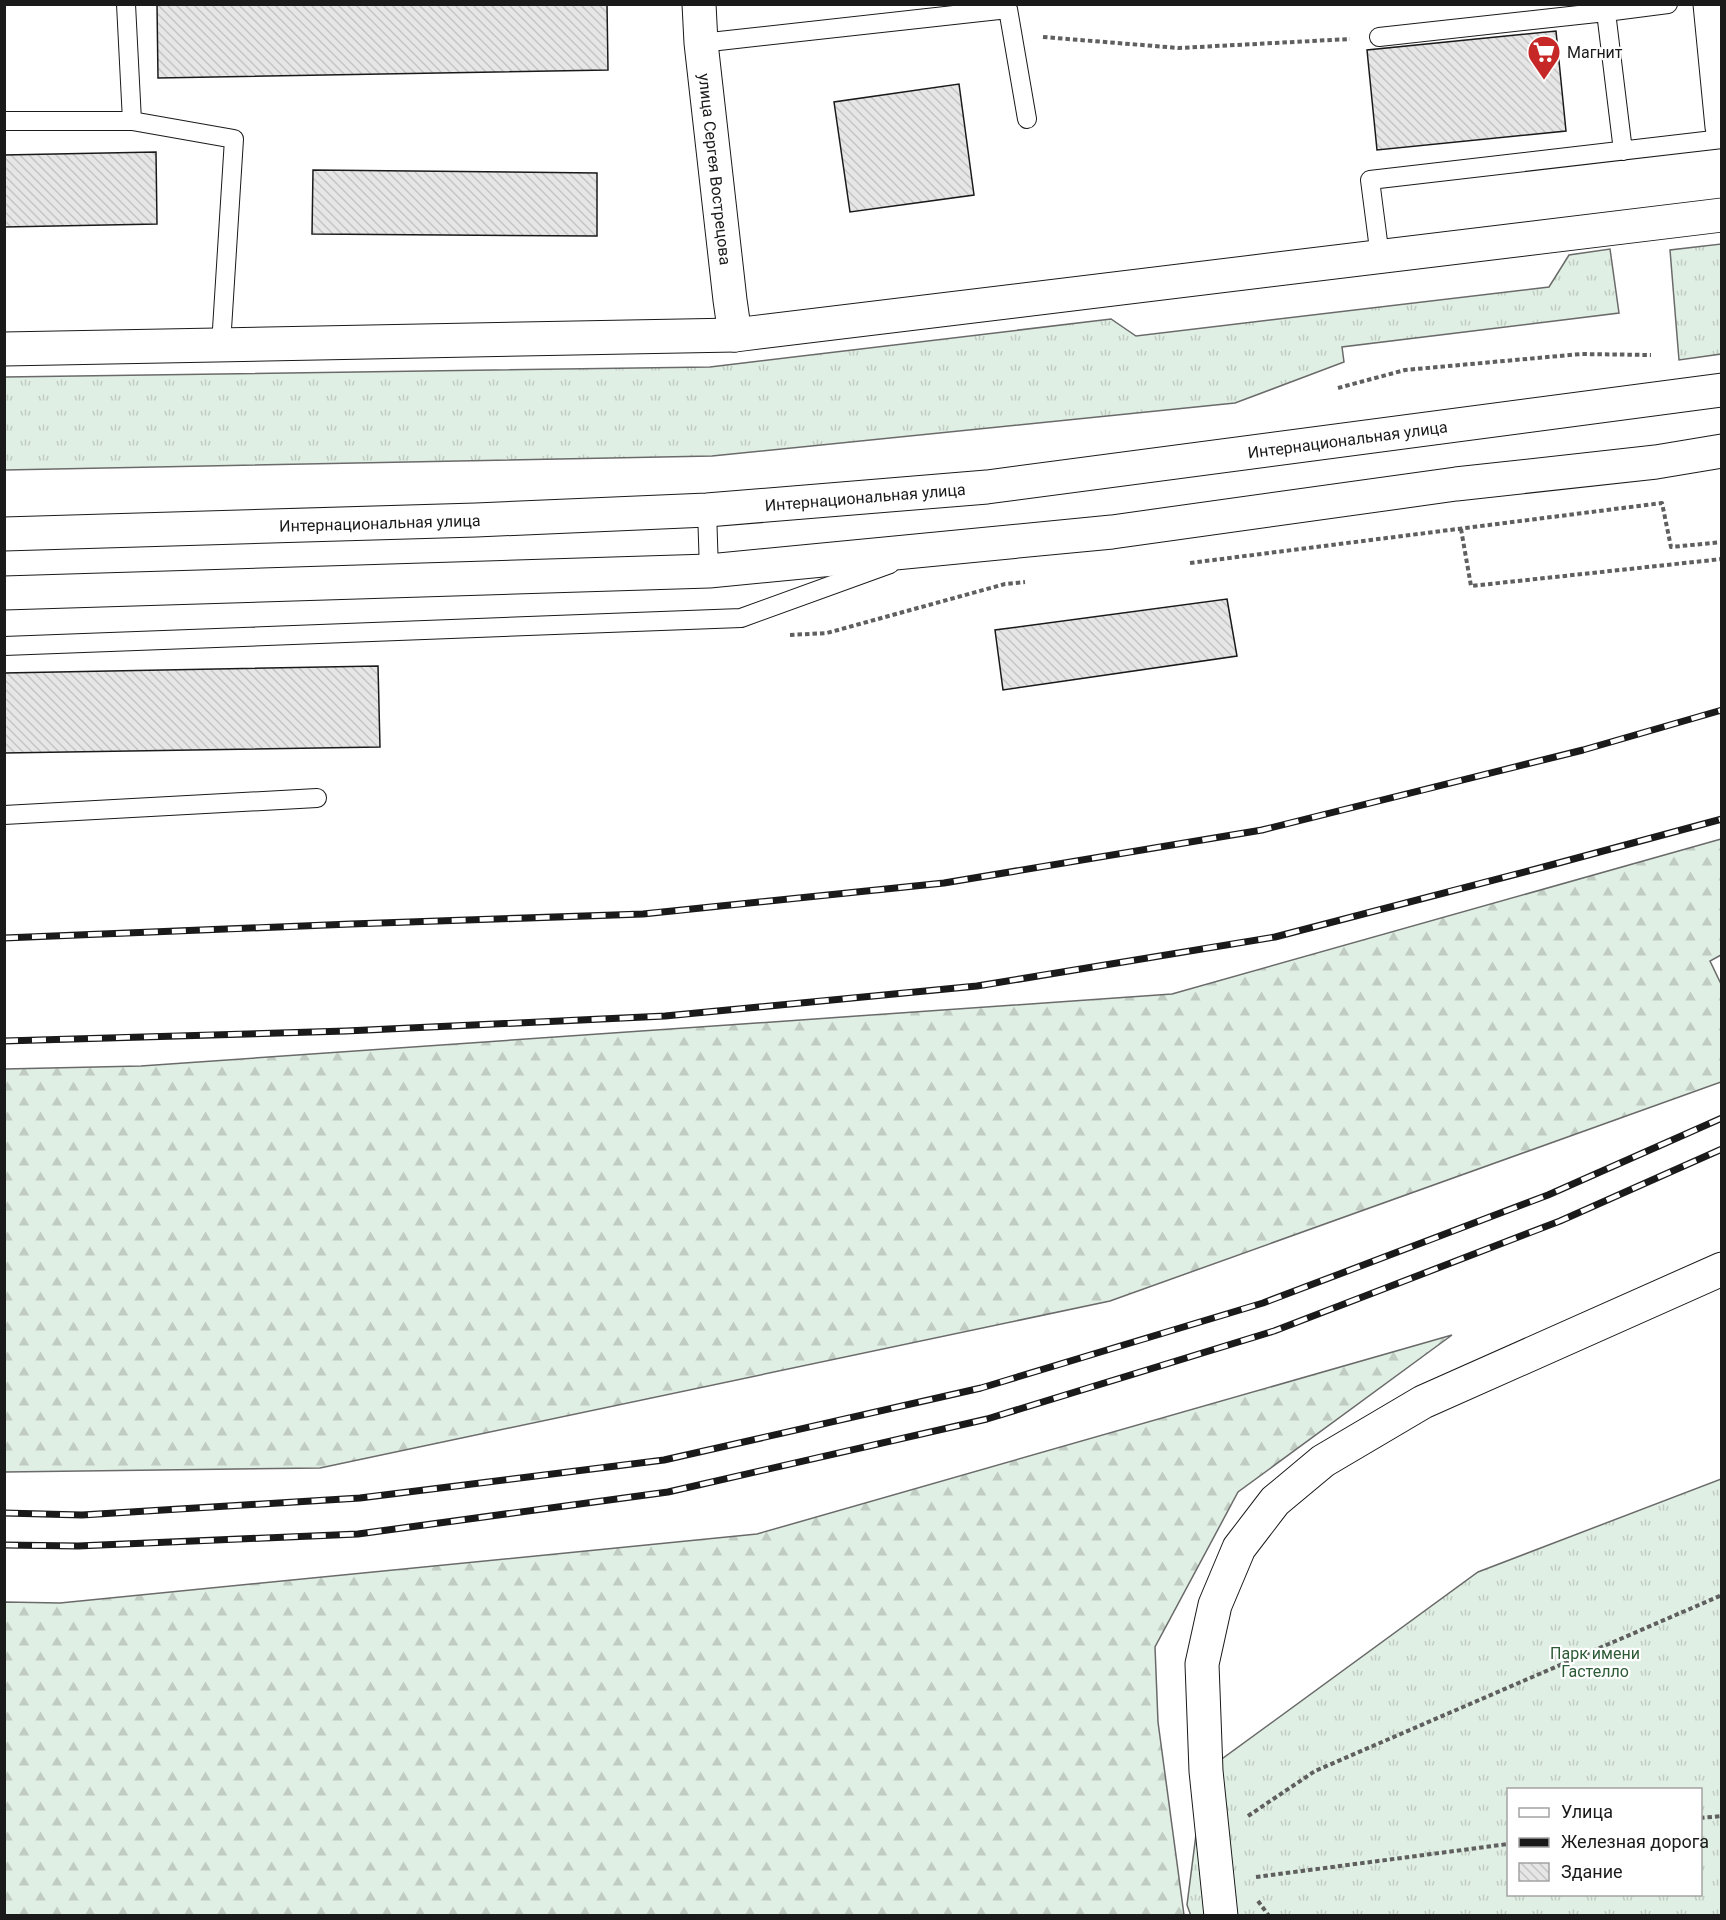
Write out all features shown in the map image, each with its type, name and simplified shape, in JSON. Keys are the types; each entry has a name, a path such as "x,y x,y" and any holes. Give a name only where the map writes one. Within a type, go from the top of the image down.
{"main road":[{"name":"улица Сергея Вострецова","path":"699,4 701,43 735,335"},
{"path":"1710,4 1722,127"},
{"path":"4,349 735,335 1722,215"},
{"name":"Интернациональная улица","path":"4,534 476,520 707,510 987,487 1722,390"},
{"path":"4,593 709,571 1112,532 1456,484 1656,462 1722,452"},
{"path":"1221,1916 1206,1771 1202,1664 1215,1605 1239,1548 1275,1501 1323,1461 1423,1402 1722,1269"}],"lane":[{"path":"126,4 132,121"},
{"path":"1379,37 1668,4"},
{"path":"701,43 1008,9 1027,119"},
{"path":"1606,12 1623,151"},
{"path":"4,121 132,121 234,139 221,345"},
{"path":"1380,257 1370,180 1722,139"},
{"path":"707,510 709,571"},
{"path":"4,646 741,618 930,550"},
{"path":"4,815 317,798"}],"path":[{"path":"1012,34 1179,48 1379,37"},
{"path":"1338,388 1405,370 1581,354 1651,355"},
{"path":"1189,563 1662,503 1671,547 1722,542"},
{"path":"1461,529 1471,586 1722,559"},
{"path":"779,636 827,633 1005,584 1028,581"},
{"path":"1240,1822 1315,1771 1722,1594"},
{"path":"1702,1818 1722,1815"},
{"path":"1219,1881 1507,1844"}],"green space":[{"path":"1721,244 1721,354 1679,360 1670,250"},
{"path":"1610,249 1619,313 1342,347 1344,362 1235,403 712,456 5,470 5,377 710,367 1111,319 1136,336 1549,287 1569,255"},
{"path":"1721,839 1721,955 1710,961 1721,984 1721,1082 1110,1301 320,1468 5,1472 5,1069 141,1066 1172,994"},
{"path":"1452,1335 1238,1492 1155,1647 1158,1722 1184,1915 5,1915 5,1602 60,1603 757,1534"},
{"name":"Парк имени Гастелло","path":"1721,1479 1721,1915 1191,1916 1187,1905 1204,1772 1478,1572"}],"building":[{"path":"157,4 607,4 608,70 158,78"},
{"path":"1556,31 1566,131 1377,150 1367,50"},
{"path":"959,84 974,195 850,212 834,102"},
{"path":"156,152 157,224 4,227 4,155"},
{"path":"313,170 597,173 597,236 312,234"},
{"path":"1227,599 1237,656 1003,690 995,630"},
{"path":"378,666 380,747 4,753 4,673"}],"railway":[{"path":"4,938 643,914 944,883 1262,830 1583,750 1722,710"},
{"path":"4,1041 346,1031 665,1016 977,986 1275,937 1722,819"},
{"path":"4,1513 82,1515 360,1498 664,1460 981,1388 1263,1303 1548,1195 1722,1118"},
{"path":"4,1545 78,1546 358,1534 668,1492 987,1419 1274,1331 1560,1221 1722,1149"}],"place":[{"name":"Магнит","path":"1544,81"}]}
